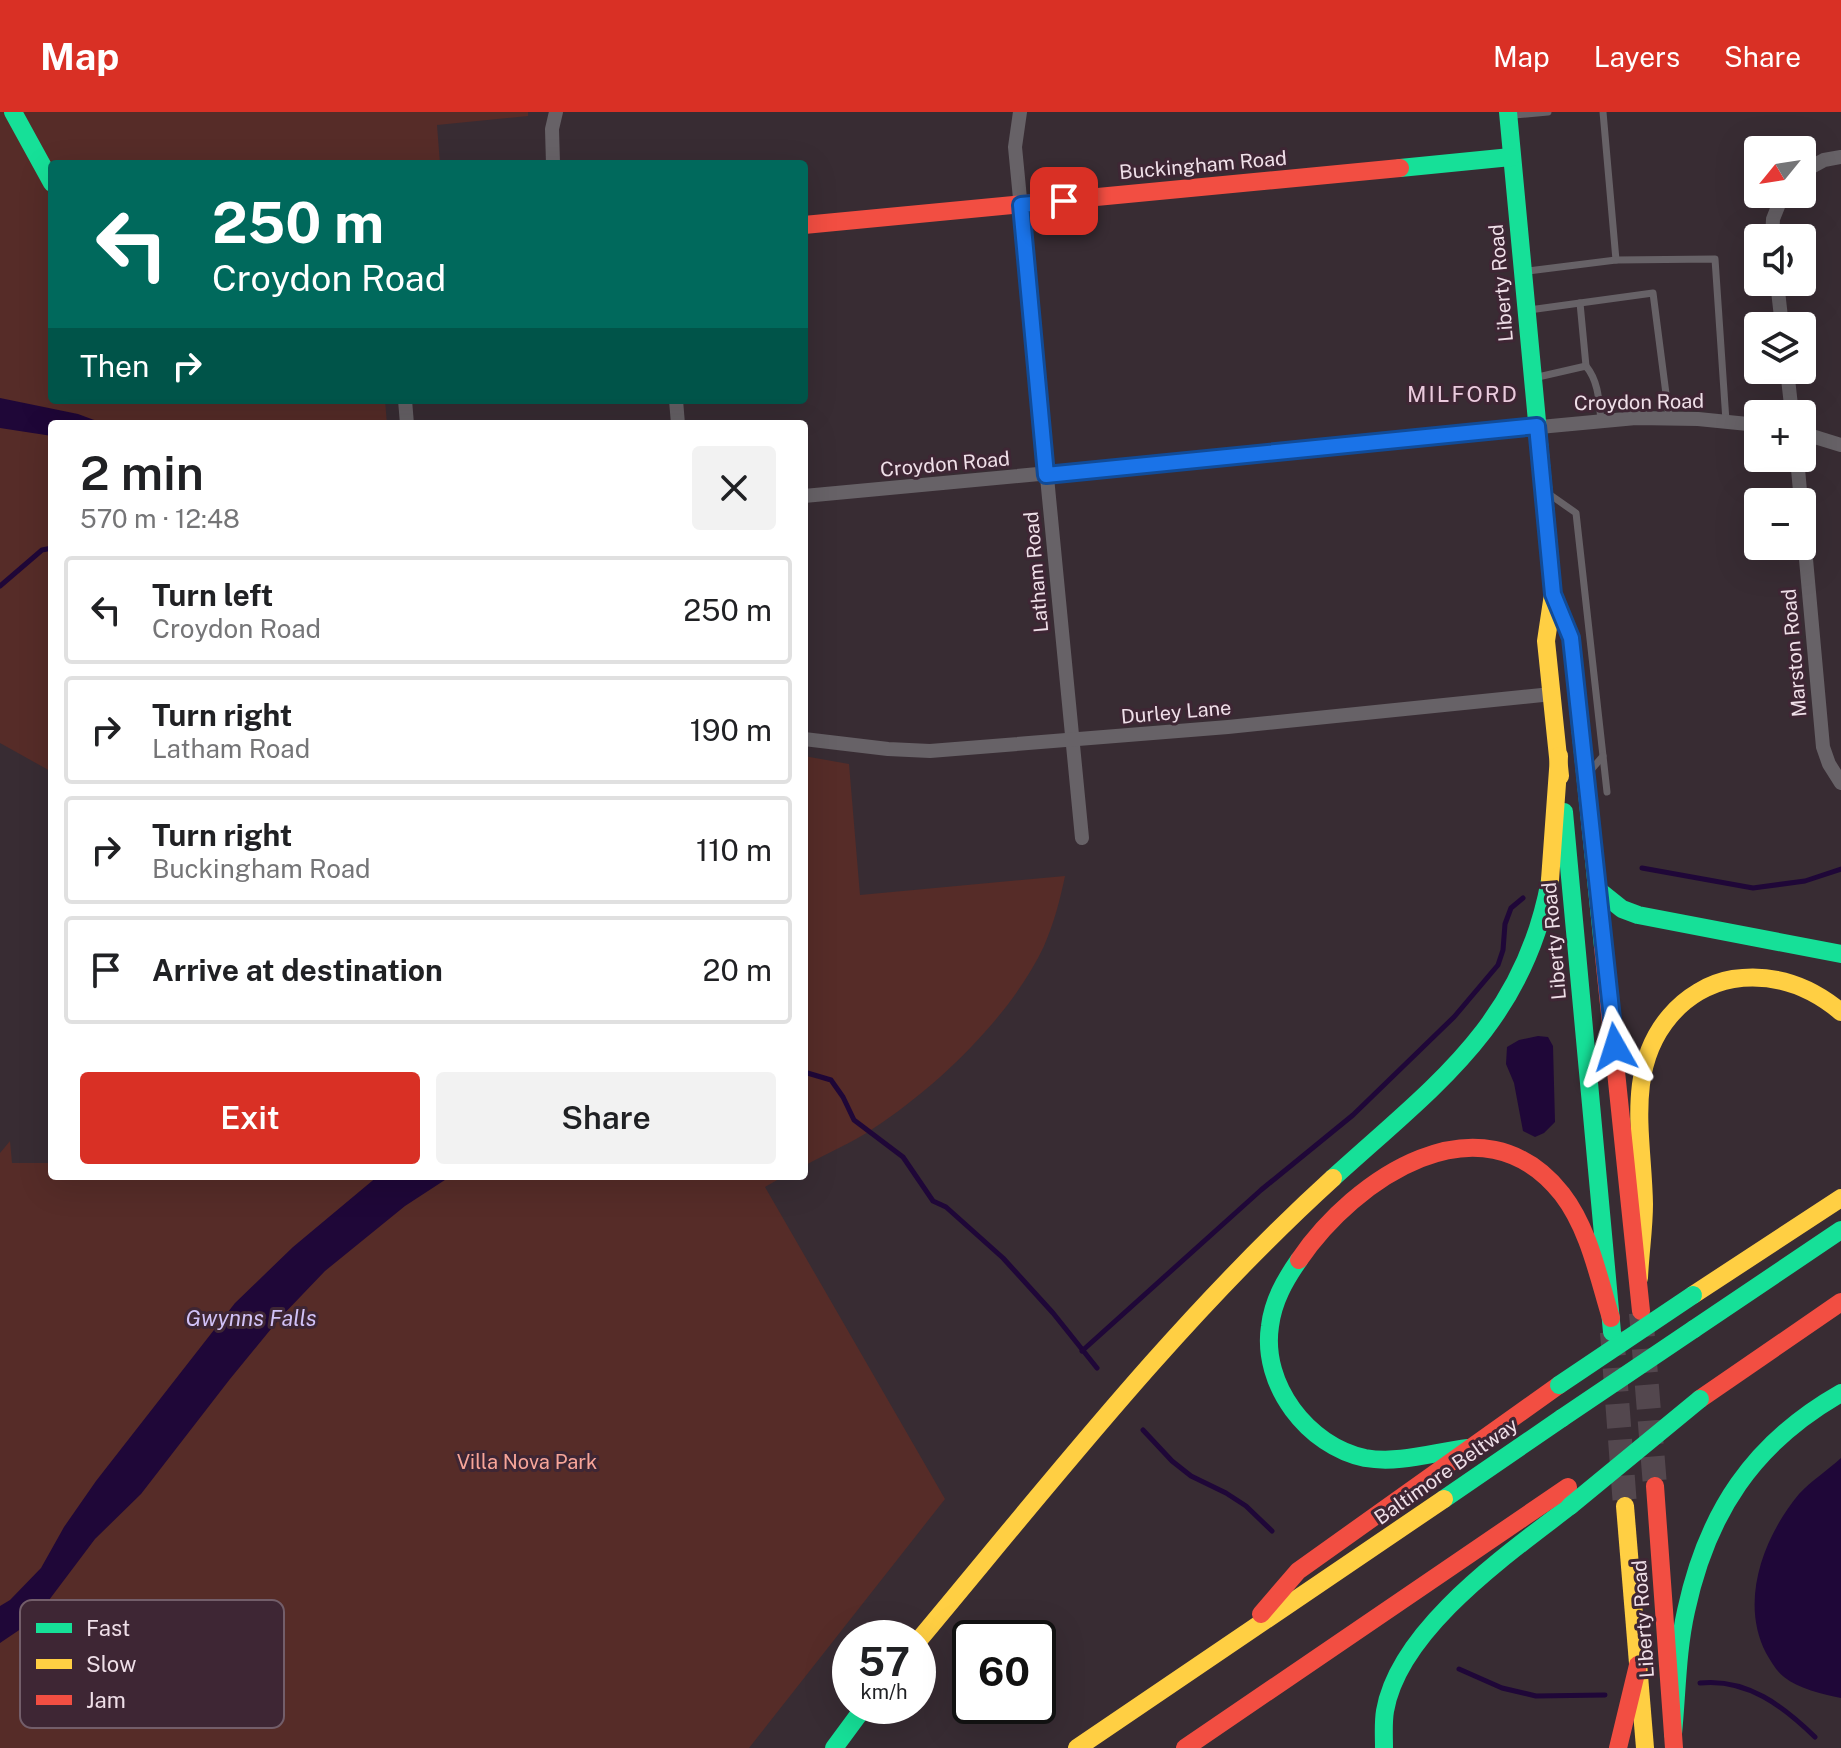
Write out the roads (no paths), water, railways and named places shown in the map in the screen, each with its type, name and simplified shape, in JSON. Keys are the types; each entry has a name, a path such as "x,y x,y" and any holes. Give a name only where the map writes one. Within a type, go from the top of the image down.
{"main road":[{"path":"13,112 48,176"},
{"name":"Liberty Road","path":"1468,1448 1406,1460 1365,1458 1344,1451 1308,1427 1285,1397 1271,1359 1270,1335 1274,1304 1285,1277 1314,1239 1361,1194 1414,1158 1449,1148 1487,1149 1520,1160 1550,1180 1575,1215 1611,1325 1546,641 1553,594 1508,114"},
{"name":"Buckingham Road","path":"808,225 1511,157"},
{"name":"Liberty Road","path":"1553,594 1571,638 1641,1311"},
{"path":"935,1620 1056,1473 1166,1348 1295,1214 1449,1071 1491,1023 1522,972 1536,942 1546,909 1555,843 1559,756"},
{"path":"1597,889 1622,909 1638,915 1841,954"},
{"path":"1639,1278 1644,1204 1637,1125 1639,1085 1646,1055 1663,1023 1698,993 1728,980 1744,977 1781,979 1799,985 1815,992 1841,1012"},
{"path":"1238,1641 1298,1571 1468,1448 1762,1249 1838,1190"},
{"name":"Baltimore Beltway","path":"1077,1748 1841,1230"},
{"path":"1185,1748 1841,1302"},
{"path":"1674,1741 1685,1614 1702,1551 1713,1524 1728,1497 1763,1452 1807,1413 1841,1393"},
{"path":"1384,1748 1382,1720 1391,1686 1400,1667 1428,1631 1470,1586 1700,1399"},
{"name":"Liberty Road","path":"1655,1486 1674,1741"},
{"name":"Liberty Road","path":"1625,1506 1645,1748"},
{"path":"1618,1748 1638,1665"},
{"path":"834,1748 852,1724"}],"street":[{"path":"553,160 552,129 556,112"},
{"name":"Latham Road","path":"1020,112 1015,147 1082,838"},
{"path":"1816,164 1841,157"},
{"name":"Croydon Road","path":"808,496 1601,421 1669,417 1744,423"},
{"path":"1816,437 1841,445"},
{"name":"Marston Road","path":"1806,560 1823,747 1841,783"},
{"name":"Durley Lane","path":"808,739 930,751 1071,741 1552,694"}],"lane":[{"path":"1508,114 1548,112"},
{"path":"1603,112 1616,260"},
{"path":"1522,272 1616,260 1715,259 1726,421"},
{"path":"1525,311 1653,293 1669,417"},
{"path":"1580,303 1586,366 1598,391 1601,421"},
{"path":"1532,378 1586,366"},
{"path":"1543,489 1576,513 1607,792"},
{"path":"1585,778 1603,756"}],"water":[{"path":"0,398 94,420 48,420 48,435 0,428"},
{"path":"1548,1037 1553,1046 1555,1122 1535,1137 1523,1131 1514,1083 1506,1064 1507,1047 1519,1040"},
{"name":"Gwynns Falls","path":"373,1180 445,1180 405,1206 325,1271 280,1318 141,1494 95,1539 49,1600 20,1600 20,1629 0,1643 0,1606 41,1568 64,1527 96,1481 235,1303 293,1247"},
{"path":"1841,1458 1841,1698 1804,1688 1781,1675 1766,1653 1758,1633 1755,1591 1766,1549 1786,1511 1799,1494"}],"waterway":[{"path":"0,586 42,550 48,549"},
{"path":"1642,868 1753,888 1805,881 1841,869"},
{"path":"1082,1351 1261,1190 1353,1115 1454,1017 1498,965 1503,950 1505,924 1511,908 1523,898"},
{"path":"808,1073 831,1080 854,1120 903,1157 933,1201 946,1207 1003,1258 1097,1368"},
{"path":"1143,1430 1191,1476 1246,1506 1272,1531"},
{"path":"1459,1669 1502,1688 1536,1696 1605,1695"},
{"path":"1700,1683 1733,1685 1763,1696 1815,1737"}],"tunnel":[{"path":"1641,1313 1655,1486"},
{"path":"1612,1332 1625,1506"}],"district":[{"name":"MILFORD","path":"1463,394"}],"park label":[{"name":"Villa Nova Park","path":"527,1462"}]}
